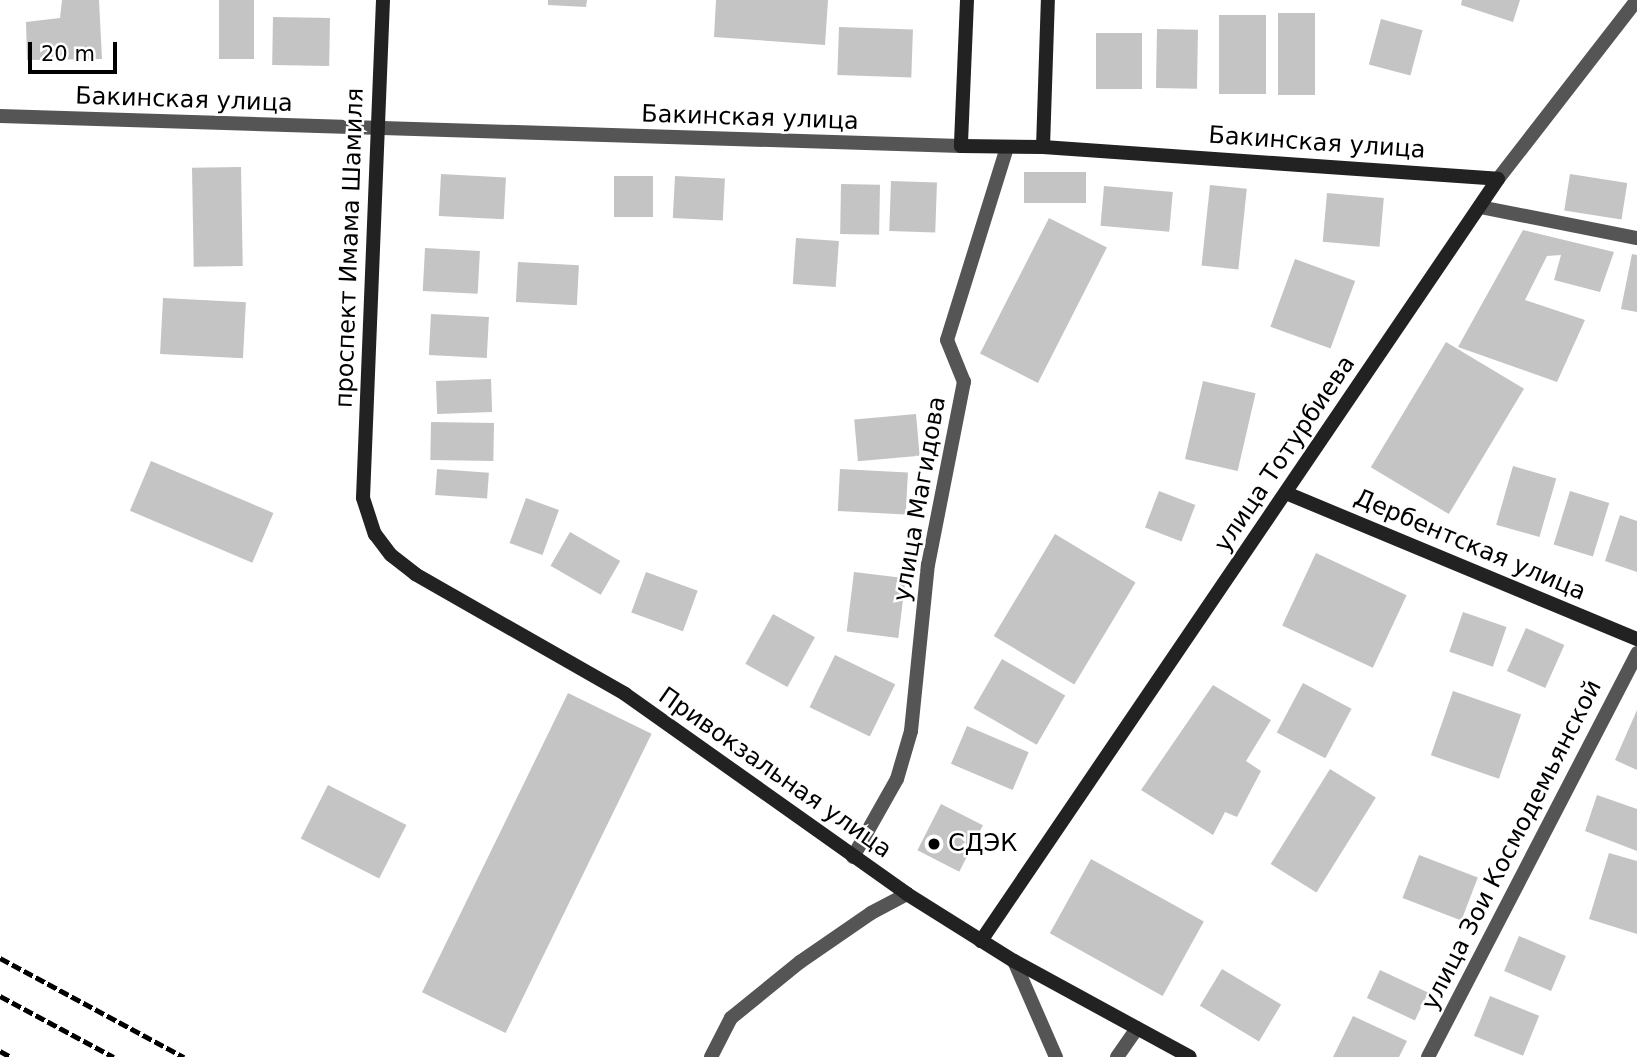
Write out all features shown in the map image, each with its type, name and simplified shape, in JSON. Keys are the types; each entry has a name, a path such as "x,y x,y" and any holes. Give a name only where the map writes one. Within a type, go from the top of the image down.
{"main road":[{"name":"проспект Имама Шамиля","path":"363,498 383,0"},
{"path":"961,146 967,0"},
{"path":"1043,147 1048,0"},
{"name":"Бакинская улица","path":"961,146 1043,147 1498,179"},
{"name":"улица Тотурбиева","path":"981,941 1498,179"},
{"name":"Дербентская улица","path":"1286,493 1637,639"},
{"name":"Привокзальная улица","path":"363,498 375,534 391,555 415,573 625,694 853,857 981,941 1190,1057"}],"street":[{"name":"улица Тотурбиева","path":"1498,179 1637,0"},
{"name":"Бакинская улица","path":"0,116 378,130 961,146"},
{"name":"улица Магидова","path":"853,857 897,779 911,731 928,565 964,382 947,340 1007,147"},
{"path":"1480,207 1637,238"},
{"name":"улица Зои Космодемьянской","path":"1428,1057 1637,653"},
{"path":"711,1057 731,1018 800,962 872,913 907,894"},
{"path":"1014,961 1056,1057"},
{"path":"1117,1057 1137,1028"}],"building":[{"path":"62,0 99,0 102,59 27,60 26,22 60,18"},
{"path":"219,0 254,0 254,59 219,59"},
{"path":"548,0 587,0 586,7 548,5"},
{"path":"716,0 828,0 825,45 714,37"},
{"path":"1462,0 1520,0 1513,22 1461,5"},
{"path":"1278,13 1315,13 1315,95 1278,95"},
{"path":"1219,15 1266,15 1266,94 1219,94"},
{"path":"273,17 330,18 329,66 272,65"},
{"path":"1381,19 1423,30 1410,76 1369,64"},
{"path":"839,27 913,30 911,78 837,75"},
{"path":"1157,29 1198,30 1197,89 1156,88"},
{"path":"1096,33 1142,33 1142,89 1096,89"},
{"path":"241,167 243,266 194,267 192,168"},
{"path":"1024,172 1086,172 1086,203 1024,203"},
{"path":"441,174 506,177 504,219 439,216"},
{"path":"1570,174 1627,183 1621,220 1564,211"},
{"path":"614,176 653,176 653,217 614,217"},
{"path":"675,176 725,179 723,221 673,218"},
{"path":"891,181 937,183 935,233 889,231"},
{"path":"841,184 880,185 879,235 840,234"},
{"path":"1210,185 1247,189 1238,269 1202,266"},
{"path":"1104,186 1173,192 1169,232 1101,226"},
{"path":"1327,193 1384,198 1380,247 1323,242"},
{"path":"1049,218 1107,248 1038,383 980,353"},
{"path":"1523,230 1614,252 1600,292 1554,280 1561,255 1547,256 1525,300 1585,320 1557,382 1458,347"},
{"path":"796,238 839,241 836,287 793,284"},
{"path":"425,248 480,251 478,294 423,291"},
{"path":"1632,254 1637,255 1637,312 1621,309"},
{"path":"1295,259 1355,281 1331,349 1270,327"},
{"path":"518,262 579,265 577,305 516,302"},
{"path":"163,298 246,302 243,358 160,354"},
{"path":"431,314 489,317 487,358 429,355"},
{"path":"1446,342 1524,389 1449,514 1371,467"},
{"path":"491,379 492,412 437,414 436,381"},
{"path":"1203,381 1256,393 1238,471 1185,459"},
{"path":"916,414 920,456 858,461 854,419"},
{"path":"431,422 494,423 493,461 430,460"},
{"path":"151,461 273,513 252,563 130,511"},
{"path":"1513,466 1556,478 1539,537 1496,525"},
{"path":"437,469 489,473 487,499 435,495"},
{"path":"840,469 908,473 906,515 838,511"},
{"path":"1159,491 1195,505 1181,541 1145,527"},
{"path":"1570,491 1609,503 1593,557 1554,545"},
{"path":"526,498 559,510 542,555 510,543"},
{"path":"1620,515 1637,521 1637,572 1605,561"},
{"path":"570,532 620,561 601,595 550,566"},
{"path":"1055,534 1136,582 1074,684 994,636"},
{"path":"1316,553 1407,595 1373,668 1282,626"},
{"path":"646,572 698,591 683,631 631,612"},
{"path":"854,572 906,578 898,638 847,632"},
{"path":"1463,612 1506,627 1493,667 1449,652"},
{"path":"773,614 815,637 787,687 745,664"},
{"path":"1526,628 1564,645 1545,688 1507,671"},
{"path":"835,655 895,684 870,737 810,707"},
{"path":"1002,659 1065,696 1037,745 974,708"},
{"path":"1303,683 1352,709 1325,758 1277,732"},
{"path":"1213,685 1271,720 1246,761 1261,771 1237,817 1225,812 1213,835 1141,790"},
{"path":"1453,691 1521,714 1499,779 1431,755"},
{"path":"568,693 652,734 506,1033 422,992"},
{"path":"1637,710 1637,770 1615,760"},
{"path":"967,726 1029,752 1013,790 951,764"},
{"path":"1330,769 1376,798 1316,893 1271,864"},
{"path":"328,785 406,825 379,878 301,838"},
{"path":"1597,795 1637,809 1637,851 1585,831"},
{"path":"941,804 983,825 959,872 917,850"},
{"path":"1609,853 1637,861 1637,934 1589,919"},
{"path":"1419,855 1478,878 1461,921 1403,898"},
{"path":"1091,859 1204,922 1163,996 1050,933"},
{"path":"1519,936 1566,956 1551,991 1504,971"},
{"path":"1222,969 1281,1005 1259,1041 1200,1006"},
{"path":"1380,970 1428,992 1415,1020 1367,998"},
{"path":"1490,996 1539,1016 1523,1056 1474,1036"},
{"path":"1353,1016 1407,1041 1399,1057 1333,1057"}],"railway":[{"path":"0,958 184,1057"},
{"path":"0,996 114,1057"},
{"path":"0,1051 11,1057"}],"place":[{"name":"СДЭК","path":"934,844"}]}
